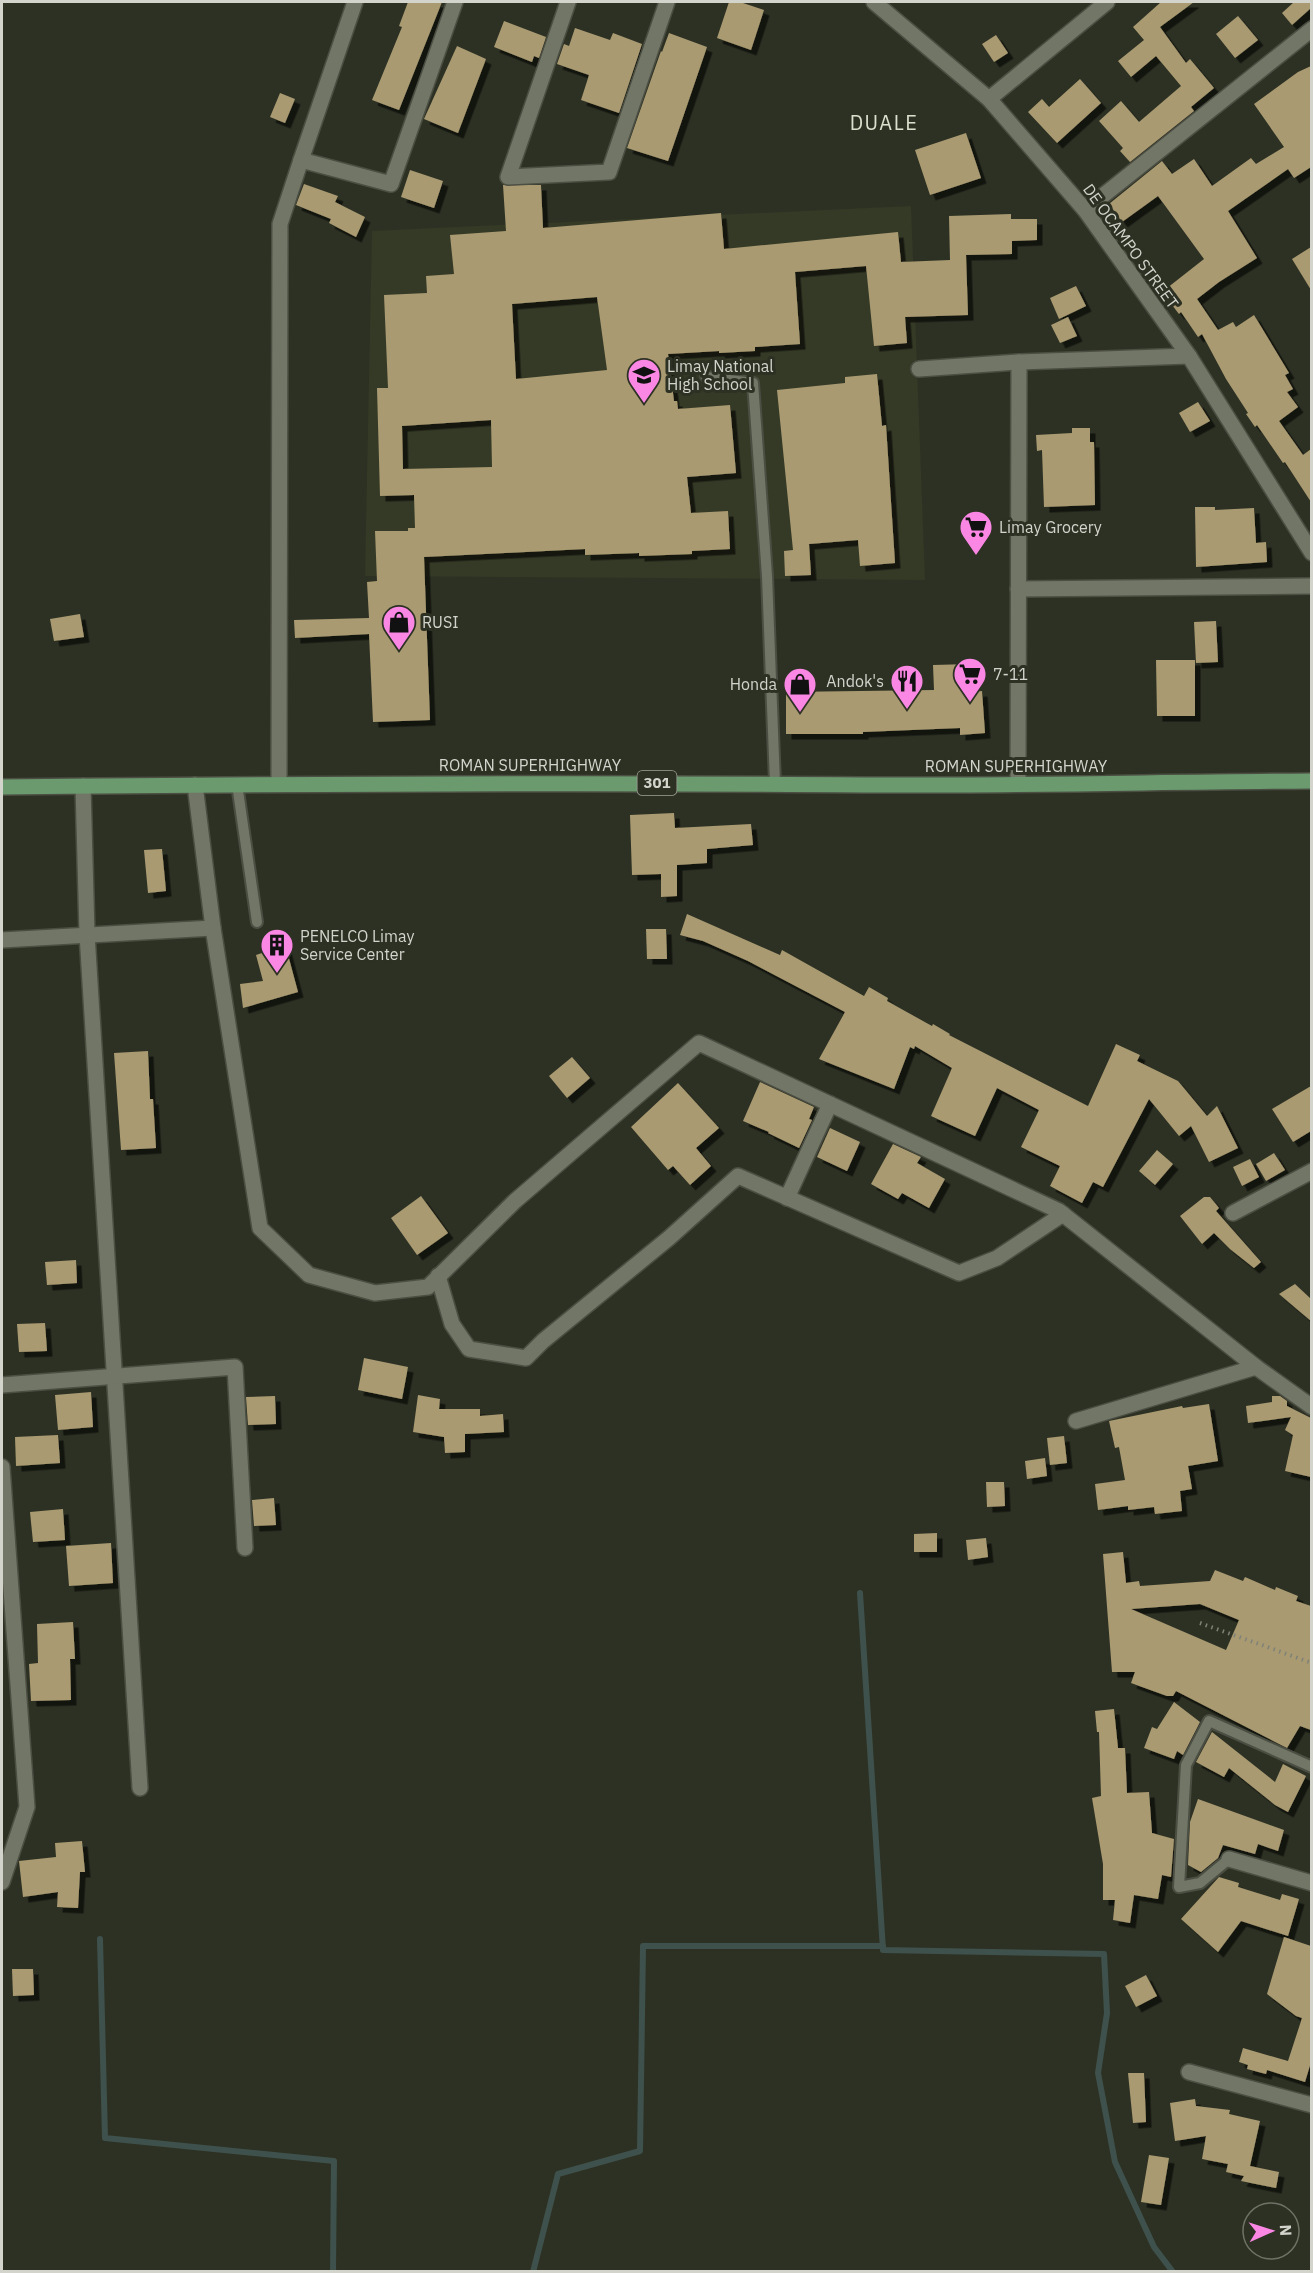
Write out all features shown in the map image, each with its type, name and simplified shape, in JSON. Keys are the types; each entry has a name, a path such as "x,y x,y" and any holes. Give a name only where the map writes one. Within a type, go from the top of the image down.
{"main road":[{"name":"ROMAN SUPERHIGHWAY","path":"2,787 237,784 775,783 863,785 1311,781"}],"street":[{"path":"279,784 280,224 355,2"},
{"path":"301,160 391,184 455,2"},
{"path":"568,2 508,177 609,172 667,2"},
{"name":"DE OCAMPO STREET","path":"874,2 989,99 1085,210 1189,356 1311,553"},
{"path":"989,99 1107,2"},
{"path":"1085,210 1311,29"},
{"path":"919,369 1018,362 1189,356"},
{"path":"1018,362 1018,784"},
{"path":"1018,589 1311,585"},
{"path":"195,785 213,928 260,1228 309,1275 375,1293 428,1287 516,1201 699,1043 1063,1214 1256,1367 1311,1407"},
{"path":"83,786 87,934 140,1788"},
{"path":"2,940 213,928"},
{"path":"788,1198 830,1104"},
{"path":"1233,1213 1311,1171"},
{"path":"438,1276 452,1324 469,1349 526,1358 543,1341 669,1238 738,1176 959,1273 997,1258 1063,1214"},
{"path":"2,1385 235,1367 245,1548"},
{"path":"1076,1421 1256,1367"},
{"path":"2,1467 27,1807 2,1882"},
{"path":"1229,1859 1311,1883"},
{"path":"1189,2072 1311,2105"}],"lane":[{"path":"706,377 753,383 767,576 775,783"},
{"path":"237,784 257,922"},
{"path":"1229,1859 1200,1883 1179,1887 1186,1765 1209,1721 1311,1767"}],"path":[{"path":"1200,1623 1311,1664"}],"shaded area":[{"name":"Limay National High School","path":"911,206 925,580 365,576 372,231"}],"building":[{"path":"408,2 442,2 399,110 372,100 402,27 399,26"},
{"path":"729,2 740,2 764,10 751,50 717,38"},
{"path":"1161,2 1194,2 1160,27 1186,63 1190,59 1214,88 1191,107 1194,111 1130,162 1120,151 1123,148 1099,121 1121,101 1139,122 1181,86 1156,56 1131,77 1118,61 1144,40 1133,27"},
{"path":"1294,2 1311,2 1311,8 1292,25 1282,13"},
{"path":"1238,16 1258,40 1235,58 1216,34"},
{"path":"504,21 546,37 539,58 534,56 532,62 494,47"},
{"path":"575,28 610,40 613,33 642,44 619,113 581,100 589,75 557,64 564,44 569,46"},
{"path":"669,33 707,47 668,161 627,148"},
{"path":"996,35 1008,53 994,62 982,44"},
{"path":"457,46 486,59 458,133 424,119"},
{"path":"1311,66 1311,167 1294,178 1288,169 1228,211 1257,258 1197,299 1218,330 1233,322 1236,327 1254,315 1289,373 1285,375 1293,389 1287,392 1298,407 1279,421 1303,455 1311,449 1311,502 1285,462 1283,463 1257,425 1255,427 1246,414 1248,413 1226,379 1202,334 1198,337 1181,312 1179,314 1162,292 1204,259 1158,196 1122,222 1109,204 1162,161 1172,174 1194,159 1212,186 1251,158 1256,164 1284,147 1254,104 1298,72"},
{"path":"1080,79 1101,103 1057,143 1028,112 1042,99 1049,107"},
{"path":"280,93 295,99 285,123 270,117"},
{"path":"966,133 981,178 930,195 915,150"},
{"path":"410,170 443,181 434,208 401,197"},
{"path":"304,184 338,196 335,202 365,217 356,237 329,223 331,219 296,205"},
{"path":"503,185 541,185 543,228 721,213 724,249 898,232 901,262 950,260 949,216 1011,214 1011,219 1037,219 1037,240 1012,241 1012,254 966,255 968,315 905,317 907,343 874,346 866,266 795,272 800,344 755,347 755,351 668,354 674,401 677,401 678,409 730,405 736,473 687,477 691,513 728,511 730,549 692,551 692,554 639,556 639,553 585,555 585,549 424,557 430,720 373,722 369,634 295,638 294,620 369,618 367,582 377,581 375,531 408,531 408,528 415,528 414,495 380,496 377,388 388,388 384,295 427,293 426,276 454,274 450,235 506,231","holes":["597,297 607,370 516,379 512,304","491,420 492,467 403,469 402,426"]},
{"path":"1311,247 1311,290 1292,259"},
{"path":"1076,286 1086,306 1059,319 1050,298"},
{"path":"1068,317 1077,336 1060,343 1051,325"},
{"path":"877,374 882,426 886,425 895,563 860,566 858,540 809,544 811,575 785,576 784,551 793,550 777,390 845,383 845,377"},
{"path":"1198,402 1210,421 1190,432 1179,413"},
{"path":"1072,428 1090,428 1090,442 1094,442 1095,505 1044,507 1042,450 1037,451 1036,435 1072,433"},
{"path":"1195,507 1215,507 1215,510 1254,508 1256,543 1266,542 1267,562 1196,567"},
{"path":"80,614 84,637 54,641 50,619"},
{"path":"1216,621 1218,662 1196,663 1194,622"},
{"path":"1156,660 1195,660 1195,716 1157,716"},
{"path":"970,664 971,692 982,691 985,733 960,735 960,728 863,732 863,734 786,734 786,692 934,690 933,665"},
{"path":"674,813 675,828 751,824 753,845 707,849 707,863 677,865 677,896 661,897 661,874 632,875 630,815"},
{"path":"162,849 166,891 148,893 144,850"},
{"path":"687,914 780,955 782,950 864,996 869,987 888,998 887,1001 932,1026 933,1024 949,1035 1088,1106 1116,1044 1140,1055 1137,1061 1178,1081 1207,1116 1217,1106 1238,1148 1209,1162 1191,1126 1179,1136 1149,1099 1103,1187 1093,1182 1082,1203 1050,1186 1060,1166 1021,1147 1039,1110 997,1088 975,1136 931,1116 952,1068 915,1046 914,1049 910,1047 894,1089 819,1059 845,1012 748,961 703,941 680,935"},
{"path":"646,929 666,929 667,959 647,959"},
{"name":"PENELCO Limay Service Center","path":"284,940 298,992 243,1008 240,984 263,981 256,955 262,953 261,947"},
{"path":"148,1051 150,1099 153,1099 156,1148 121,1150 114,1053"},
{"path":"572,1057 590,1078 567,1098 549,1076"},
{"path":"760,1082 814,1107 809,1119 812,1120 799,1148 743,1121"},
{"path":"678,1083 719,1128 696,1148 711,1166 690,1185 673,1166 668,1170 631,1127"},
{"path":"1311,1086 1311,1131 1293,1142 1272,1109"},
{"path":"830,1128 860,1142 847,1171 817,1157"},
{"path":"893,1144 921,1157 917,1163 945,1179 929,1208 902,1193 898,1199 871,1184"},
{"path":"1157,1150 1173,1164 1155,1185 1139,1171"},
{"path":"1274,1153 1285,1170 1266,1181 1256,1164"},
{"path":"1250,1159 1259,1177 1242,1186 1233,1167"},
{"path":"421,1196 448,1233 417,1255 391,1218"},
{"path":"1204,1197 1210,1197 1219,1208 1216,1211 1261,1262 1254,1268 1214,1233 1202,1244 1180,1216"},
{"path":"76,1260 77,1283 47,1285 45,1262"},
{"path":"1295,1284 1311,1299 1311,1321 1279,1294"},
{"path":"45,1323 47,1351 19,1352 17,1324"},
{"path":"364,1358 408,1367 402,1399 358,1390"},
{"path":"91,1392 93,1427 58,1430 55,1395"},
{"path":"418,1395 440,1399 439,1409 480,1409 480,1416 503,1414 504,1432 465,1434 465,1452 445,1453 444,1437 413,1432"},
{"path":"275,1396 276,1424 248,1425 246,1397"},
{"path":"1272,1396 1280,1396 1287,1401 1287,1406 1311,1418 1311,1477 1285,1471 1293,1435 1285,1430 1291,1417 1248,1423 1246,1406 1272,1402"},
{"path":"1209,1404 1218,1461 1188,1466 1192,1489 1180,1491 1182,1511 1155,1514 1154,1507 1128,1510 1128,1506 1098,1510 1095,1484 1125,1480 1119,1447 1115,1448 1109,1421 1182,1406 1183,1408"},
{"path":"58,1435 60,1463 16,1466 15,1437"},
{"path":"1064,1436 1067,1463 1050,1465 1047,1438"},
{"path":"1045,1458 1047,1476 1027,1479 1025,1461"},
{"path":"986,1482 1004,1482 1005,1506 987,1507"},
{"path":"274,1498 276,1525 254,1526 252,1500"},
{"path":"63,1509 65,1540 33,1542 30,1512"},
{"path":"937,1533 937,1552 914,1552 914,1534"},
{"path":"986,1538 988,1557 968,1560 966,1540"},
{"path":"111,1543 113,1583 69,1586 66,1546"},
{"path":"1123,1552 1126,1583 1139,1581 1140,1586 1210,1581 1215,1570 1243,1581 1245,1577 1275,1590 1276,1587 1298,1596 1296,1601 1311,1606 1311,1730 1300,1726 1287,1748 1176,1691 1173,1696 1167,1696 1131,1683 1135,1672 1112,1672 1103,1554","holes":["1200,1604 1239,1620 1226,1650 1131,1609"]},
{"path":"73,1622 75,1659 70,1659 71,1700 31,1701 29,1664 38,1663 37,1624"},
{"path":"1174,1702 1200,1722 1183,1755 1177,1751 1174,1759 1144,1748 1152,1727 1157,1729"},
{"path":"1114,1709 1118,1748 1125,1748 1127,1793 1149,1792 1152,1833 1174,1839 1171,1877 1162,1875 1158,1899 1134,1895 1130,1923 1113,1920 1115,1900 1103,1900 1103,1864 1092,1798 1101,1796 1099,1732 1097,1732 1095,1711"},
{"path":"1212,1732 1275,1782 1283,1764 1306,1776 1288,1812 1275,1805 1229,1768 1224,1777 1196,1762"},
{"path":"1198,1799 1284,1830 1278,1851 1258,1844 1255,1854 1223,1845 1218,1858 1201,1872 1188,1865 1190,1822"},
{"path":"82,1841 85,1872 80,1872 78,1908 57,1907 58,1892 23,1897 19,1861 56,1857 55,1843"},
{"path":"1219,1877 1239,1883 1238,1887 1280,1900 1282,1894 1299,1899 1288,1936 1241,1921 1218,1952 1181,1919"},
{"path":"1284,1937 1311,1946 1311,2062 1305,2082 1267,2070 1266,2074 1247,2069 1248,2065 1239,2062 1243,2048 1288,2061 1302,2018 1267,1994"},
{"path":"12,1969 33,1969 34,1995 13,1996"},
{"path":"1146,1975 1157,1996 1136,2007 1125,1986"},
{"path":"1128,2073 1144,2073 1146,2122 1133,2123"},
{"path":"1195,2099 1196,2106 1230,2110 1229,2114 1260,2121 1250,2166 1279,2172 1276,2188 1241,2181 1244,2176 1226,2172 1228,2164 1202,2159 1206,2136 1175,2141 1170,2103"},
{"path":"1149,2155 1169,2158 1161,2205 1141,2202"}],"waterway":[{"path":"860,1593 883,1950 1104,1954 1107,2013 1098,2073 1115,2162 1154,2247 1173,2272"},
{"path":"100,1939 105,2138 334,2161 333,2272"},
{"path":"533,2272 558,2174 640,2151 643,1946 883,1946"}],"place":[{"name":"Limay National High School","path":"644,404"},
{"name":"Limay Grocery","path":"976,556"},
{"name":"RUSI","path":"399,651"},
{"name":"7-11","path":"970,703"},
{"name":"Andok's","path":"907,710"},
{"name":"Honda","path":"800,713"},
{"name":"PENELCO Limay Service Center","path":"277,974"}],"district":[{"name":"DUALE","path":"884,123"}]}
